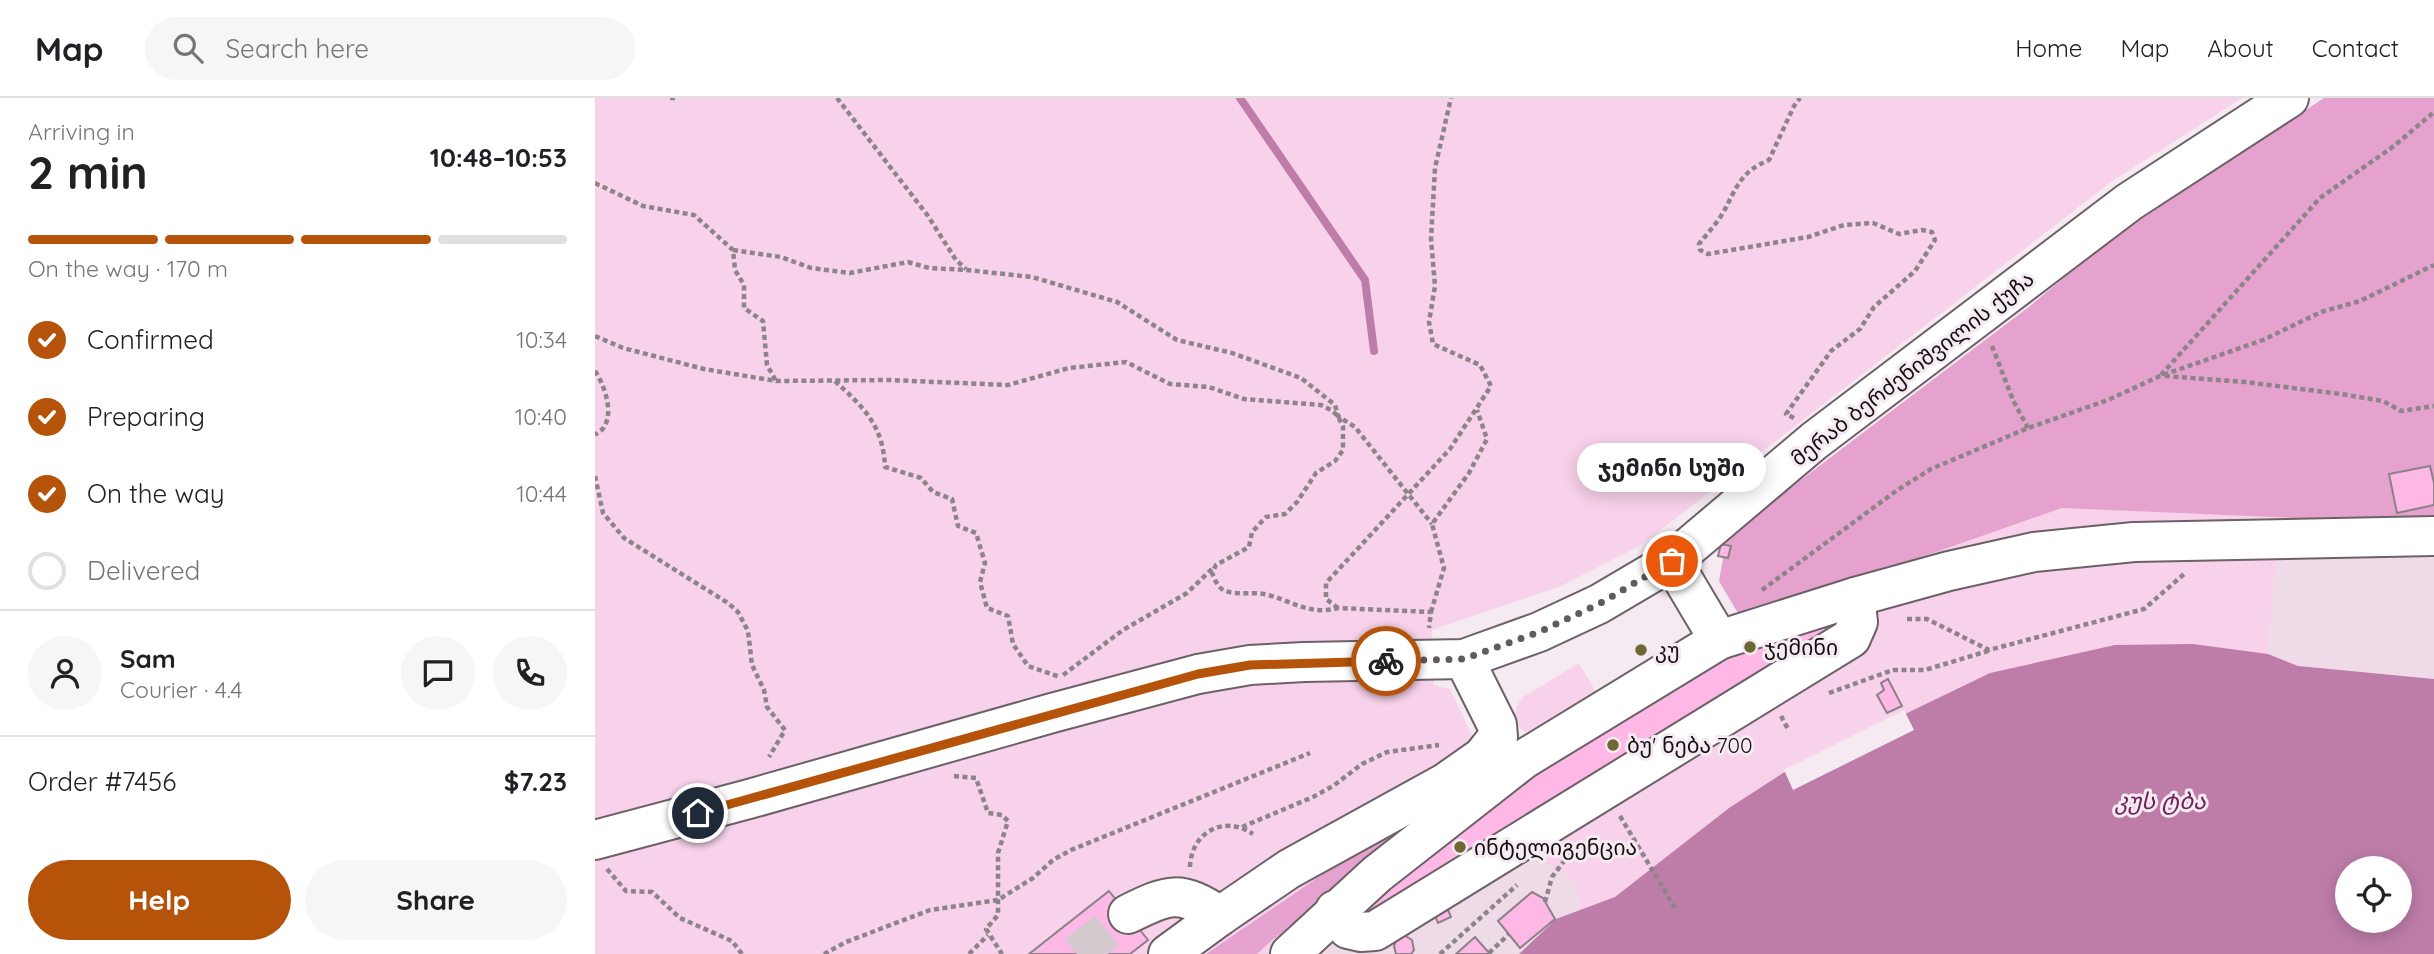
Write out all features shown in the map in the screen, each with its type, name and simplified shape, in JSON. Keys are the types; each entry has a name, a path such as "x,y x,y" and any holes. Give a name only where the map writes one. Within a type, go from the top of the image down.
{"street":[{"name":"მერაბ ბერძენიშვილის ქუჩა","path":"597,850 1056,695 1250,665 1464,659 1539,632 1599,604 1672,561 1814,441 2129,202 2289,98"},
{"path":"1168,954 1209,908 1289,869 1445,783 1482,757 1511,748 1719,640 1856,610 1949,571 2034,551 2134,542 2434,536"},
{"path":"1672,561 1719,640"},
{"path":"1335,910 1348,929 1375,931 1826,655 1851,638 1856,610"},
{"path":"1464,659 1511,748"},
{"path":"1290,954 1511,748"},
{"path":"1128,914 1160,898 1187,897 1209,908"}],"path":[{"path":"670,98 677,98"},
{"path":"837,98 928,216 956,260 967,270"},
{"path":"1338,608 1326,598 1326,583 1450,449 1491,386 1480,365 1433,344 1429,322 1435,286 1431,239 1434,168 1451,98"},
{"path":"1800,98 1769,160 1751,167 1699,244 1700,250 1708,254 1735,250 1808,237 1844,225 1873,223 1899,234 1922,230 1932,232 1935,240 1915,271 1874,307 1860,329 1831,351 1786,414 1801,422 1814,441"},
{"path":"2161,376 2320,198 2394,146 2434,112"},
{"path":"595,183 643,206 694,215 733,250 781,257 811,268 850,273 908,262 929,268 1032,276 1117,302 1177,340 1232,353 1301,378 1335,405 1343,427 1343,450 1335,461 1315,473 1297,502 1285,514 1266,517 1252,532 1249,547 1216,565 1187,593 1123,630 1056,695 1028,666 1013,643 1008,616 988,608 981,582 985,563 976,533 958,526 952,499 933,492 921,478 885,467 884,445 872,420 857,401 834,380"},
{"path":"733,250 735,270 744,285 744,308 762,321 767,365 776,381"},
{"path":"1757,593 1896,491 1931,469 2028,428 2108,400 2161,376 2263,341 2321,312 2360,301 2434,265"},
{"path":"595,336 623,348 704,369 776,381 889,380 1008,385 1069,368 1126,362 1170,384 1209,387 1244,398 1321,405 1355,427 1432,524 1444,568 1430,612 1430,621"},
{"path":"1991,342 2013,400 2028,428"},
{"path":"595,371 601,381 609,413 604,428 595,435"},
{"path":"2161,376 2245,382 2341,394 2383,401 2401,411 2434,406"},
{"path":"1432,524 1469,473 1487,439 1477,410"},
{"path":"595,476 603,513 624,538 728,603 743,621 748,631 752,665 764,690 767,707 785,730 772,755 757,764 759,796"},
{"path":"1216,565 1212,573 1217,584 1224,590 1265,594 1294,606 1326,611 1338,608 1388,608 1430,612"},
{"path":"1821,696 1893,670 1925,670 2144,609 2183,574 2194,571"},
{"path":"1856,610 1877,618 1927,619 1989,650"},
{"path":"1778,712 1788,708"},
{"path":"1242,827 1313,797 1362,764 1387,752 1441,745"},
{"path":"824,954 846,942 930,910 998,900 1071,850 1310,753"},
{"path":"948,773 957,778 976,778 988,813 1002,815 1008,821 998,853 998,915 986,929 1002,954"},
{"path":"1604,790 1675,908"},
{"path":"1209,908 1189,870 1190,857 1197,841 1211,830 1227,825 1242,827 1253,834"},
{"path":"1545,902 1552,877 1571,854 1574,844"},
{"path":"597,850 626,891 652,892 680,918 732,941 742,954"},
{"path":"1489,953 1509,934"},
{"path":"969,954 988,935"}],"shaded area":[{"path":"595,98 2242,98 2111,182 1641,545 1561,586 1432,630 1434,685 1450,689 1474,740 1466,789 1742,620 2062,508 2434,524 2277,549 2268,654 2298,666 2434,679 2434,954 1519,954 1556,919 1581,910 1575,882 1526,849 1334,936 1316,954 1257,954 1461,794 1355,852 1206,954 595,954"},
{"path":"2324,98 2434,98 2434,524 2062,508 1742,620 1719,581 1727,536 2030,306 2120,231"},
{"path":"2277,548 2434,550 2434,679 2298,666 2268,654"},
{"path":"1579,663 1599,697 1532,735 1521,728 1517,724 1515,714 1523,697"},
{"path":"1467,790 1257,954 1206,954 1355,852"},
{"path":"1526,848 1575,882 1581,910 1556,919 1519,954 1316,954 1334,936"}],"water":[{"name":"კუს ტბა","path":"2193,644 2268,654 2298,666 2434,679 2434,954 1519,954 1556,919 1615,897 1729,808 1783,773 1990,673 2115,645"}],"pier":[{"path":"1904,710 1914,730 1793,790 1784,770"}],"building":[{"path":"2430,466 2434,483 2434,505 2397,513 2389,474"},
{"path":"1721,544 1731,546 1728,558 1718,556"},
{"path":"1821,618 1831,640 1369,920 1360,907 1484,802 1759,637"},
{"path":"1888,679 1902,706 1887,713 1877,695 1884,690 1881,683"},
{"path":"1109,891 1148,940 1130,954 1029,954"},
{"path":"1532,892 1543,898 1555,919 1520,948 1498,921"},
{"path":"1446,905 1451,917 1438,923 1433,911"},
{"path":"1404,935 1412,940 1414,950 1411,954 1396,954 1394,946 1398,936"},
{"path":"1475,937 1490,954 1456,954"}],"waterway":[{"path":"1240,98 1365,280 1374,351"}],"tunnel":[{"path":"1077,954 1128,914"}],"way so far":[{"path":"1386,661 1464,659 1539,632 1599,604 1672,561"}],"place":[{"name":"ჯემინი სუში","path":"1672,561"},
{"name":"ჯემინი","path":"1750,647"},
{"name":"კუ","path":"1641,650"},
{"name":"ბუ' ნება 700","path":"1613,745"},
{"name":"ინტელიგენცია","path":"1460,847"}],"route":[{"path":"698,813 1198,674 1250,665 1386,661"}]}
